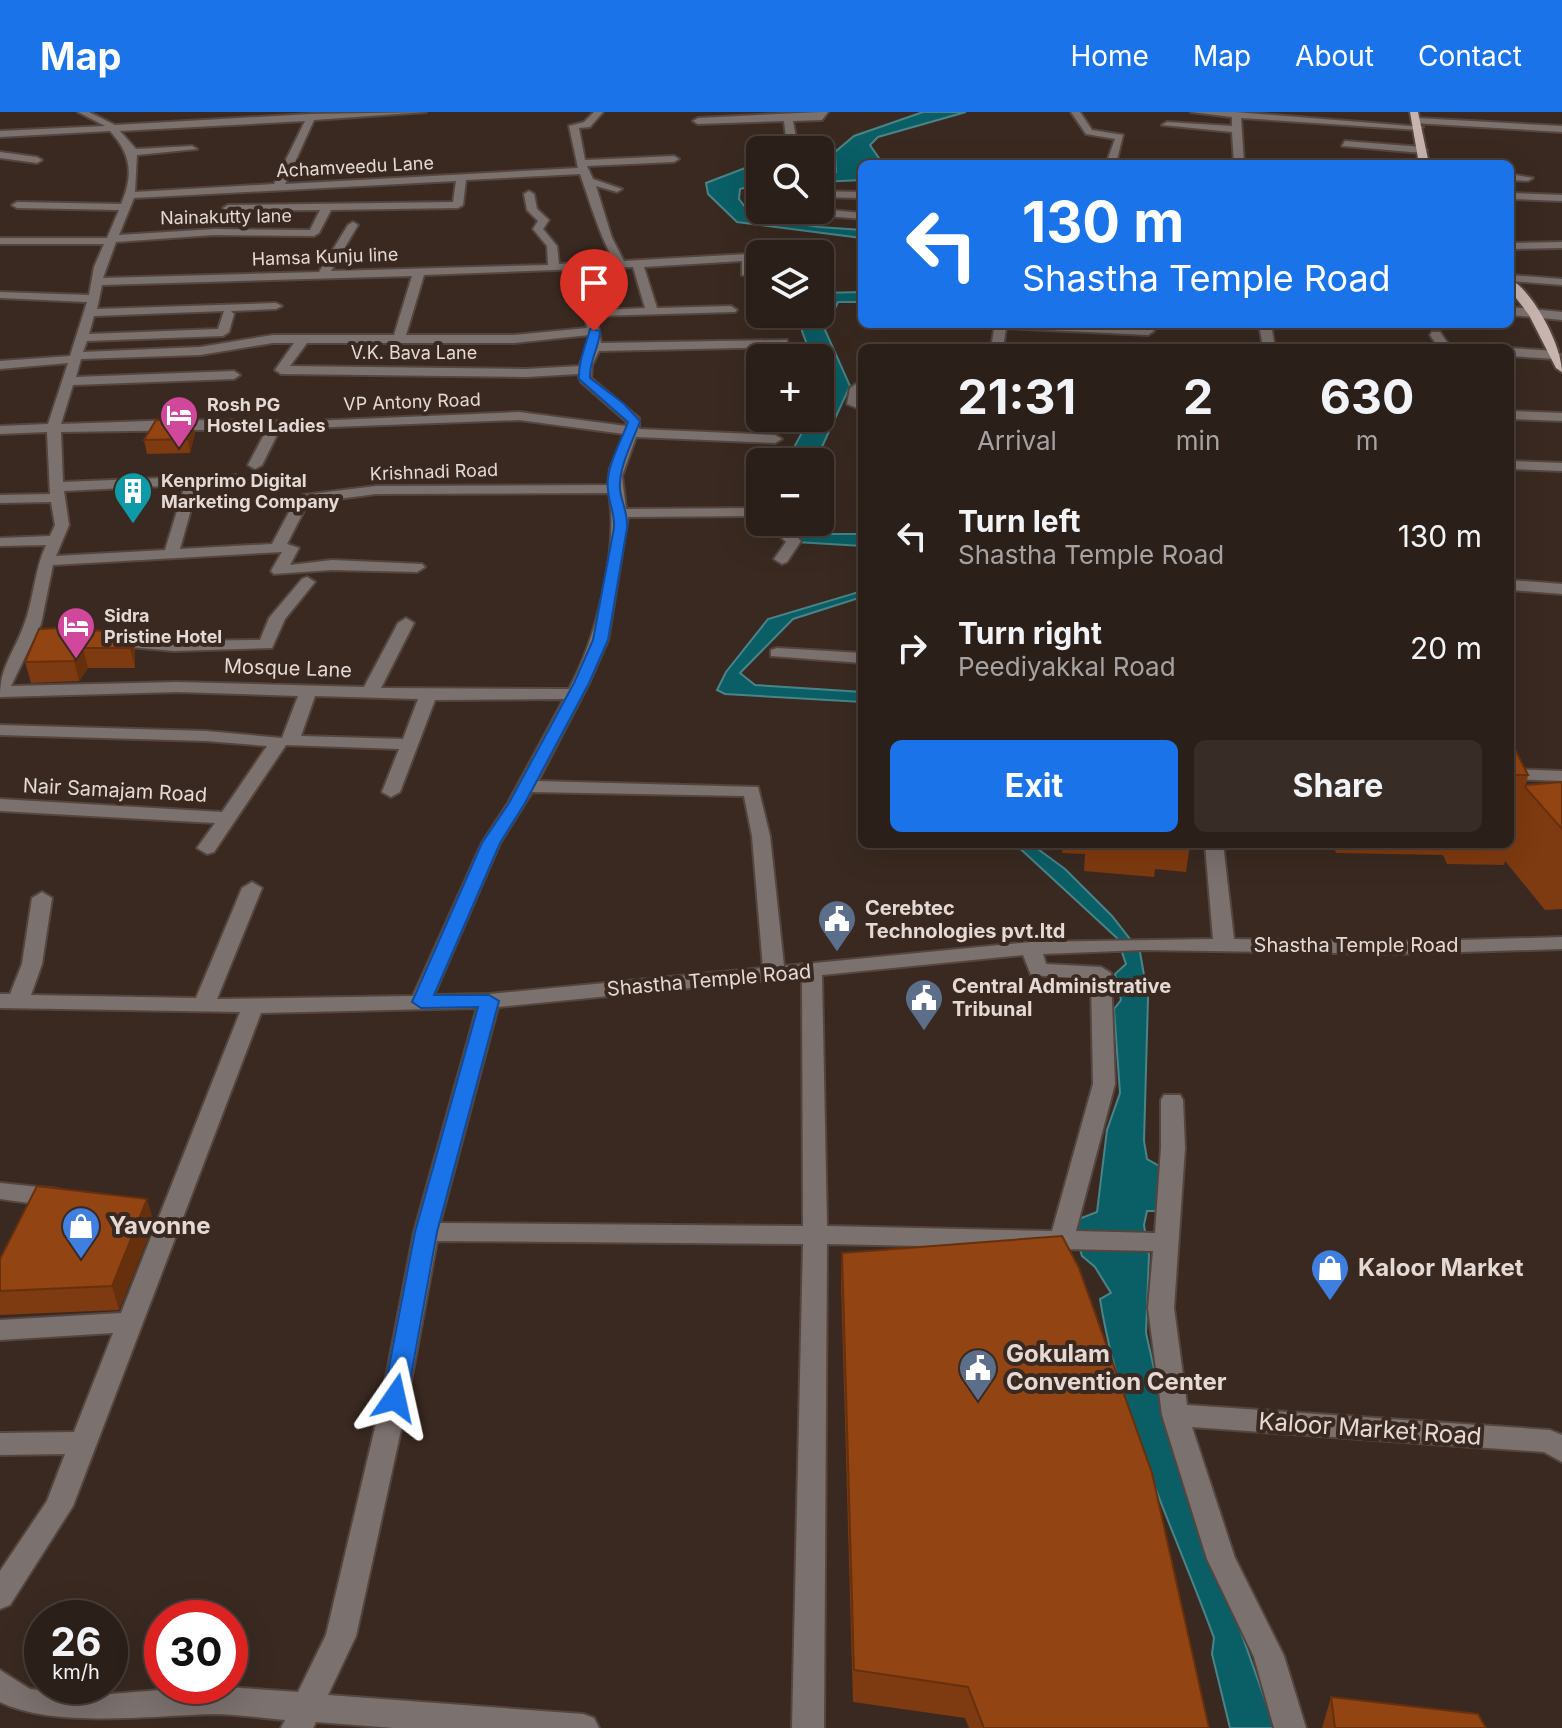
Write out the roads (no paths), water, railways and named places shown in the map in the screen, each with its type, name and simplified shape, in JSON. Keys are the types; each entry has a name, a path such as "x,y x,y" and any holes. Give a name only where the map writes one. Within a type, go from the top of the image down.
{"main road":[{"path":"1416,120 1423,160"},
{"path":"1514,286 1534,313 1562,368"}],"street":[{"path":"2,683 36,634 33,624 46,561 62,525 54,426 97,282 128,201 134,164 132,152 123,137 109,124 82,112"},
{"path":"0,134 422,112"},
{"path":"599,112 587,125 574,126 574,134 582,171 604,220 604,231 620,263"},
{"path":"698,121 822,117 824,112"},
{"path":"1075,112 1089,132 1120,137 1112,160"},
{"path":"1167,112 1167,127 1235,129"},
{"path":"1195,112 1562,129"},
{"path":"1237,113 1235,129 1239,160"},
{"path":"271,191 311,117"},
{"path":"788,118 791,136"},
{"path":"574,134 588,134"},
{"path":"1345,144 1422,150"},
{"path":"132,152 192,149"},
{"path":"0,155 37,160"},
{"name":"Achamveedu Lane","path":"17,205 128,201 582,171 674,159"},
{"path":"582,171 617,189"},
{"path":"228,208 458,205 461,177"},
{"path":"1514,177 1528,178"},
{"path":"529,194 532,210 544,220 538,229 552,246 554,268"},
{"path":"834,194 858,195"},
{"path":"1514,196 1562,198"},
{"name":"Nainakutty lane","path":"111,240 214,232 314,233 326,209"},
{"path":"834,214 858,216"},
{"path":"323,275 353,225"},
{"path":"0,241 111,240"},
{"path":"1514,246 1562,245"},
{"name":"Hamsa Kunju line","path":"97,282 554,268 746,257"},
{"path":"637,262 652,311"},
{"path":"399,339 419,272"},
{"path":"1514,280 1562,282"},
{"path":"204,309 214,284"},
{"path":"0,295 94,299"},
{"path":"89,313 276,306"},
{"path":"421,1002 491,843 575,694 600,640 622,513 614,489 621,451 632,432 634,421 585,379 584,370 594,347 589,313 731,310"},
{"path":"1514,311 1562,316"},
{"path":"217,349 228,314"},
{"path":"1086,328 1148,331"},
{"name":"V.K. Bava Lane","path":"303,339 281,370 532,354 594,331"},
{"path":"81,338 223,332"},
{"path":"1436,335 1442,344"},
{"name":"V.K. Bava Lane","path":"0,365 217,349 273,339 399,339 532,354 584,370"},
{"path":"594,347 783,343"},
{"path":"1514,352 1555,355"},
{"path":"68,381 234,375"},
{"path":"856,388 853,404 858,405"},
{"path":"1514,415 1562,417"},
{"name":"VP Antony Road","path":"0,430 54,426 275,426 519,416 632,432 775,439"},
{"path":"255,465 275,426"},
{"path":"1514,465 1562,467"},
{"path":"0,499 231,478"},
{"path":"171,554 192,485"},
{"name":"Krishnadi Road","path":"277,548 303,499 407,489 614,489"},
{"path":"622,513 746,512"},
{"path":"782,559 794,541 789,536"},
{"path":"0,542 53,540"},
{"path":"46,561 292,548 279,571 332,565 417,567"},
{"path":"88,636 123,643 174,646 266,645 277,618 307,582"},
{"path":"1514,585 1562,589"},
{"path":"370,692 406,623"},
{"path":"777,653 858,658"},
{"name":"Mosque Lane","path":"2,683 308,692 575,694"},
{"path":"308,692 290,741 409,744"},
{"path":"391,792 429,693"},
{"path":"0,730 206,736 279,742 207,848"},
{"path":"1514,774 1562,776"},
{"path":"525,786 752,791 761,836 774,974"},
{"name":"Nair Samajam Road","path":"0,805 227,818"},
{"path":"1214,848 1224,943"},
{"path":"204,1004 252,888"},
{"path":"9,1002 32,964 42,898"},
{"name":"Shastha Temple Road","path":"9,1002 253,1006 489,1001 1031,948 1224,943 1397,948 1562,943"},
{"path":"1031,948 1038,970 1101,973 1104,1084 1068,1238"},
{"path":"808,1728 815,1235 812,971"},
{"path":"303,1718 341,1636 395,1398 426,1232 489,1001"},
{"path":"0,1596 59,1506 253,1006"},
{"path":"1172,1100 1173,1148 1158,1241 1161,1308 1175,1415 1221,1559 1269,1656 1290,1728"},
{"path":"0,1191 79,1201"},
{"path":"141,1209 173,1213"},
{"path":"426,1232 1158,1241"},
{"path":"0,1330 130,1322"},
{"name":"Kaloor Market Road","path":"1175,1415 1550,1441 1562,1451"},
{"path":"0,1444 84,1443"},
{"path":"0,1684 24,1702 85,1710 213,1700 303,1718 583,1728"}],"water":[{"path":"923,112 966,112 878,137 870,145 880,160 858,160 858,180 834,181 835,152 854,136"},
{"path":"746,168 746,188 740,189 739,199 746,208 746,223 737,222 708,194 706,183"},
{"path":"753,224 801,224 858,230 858,237"},
{"path":"858,292 858,302 838,302 834,311 834,293"},
{"path":"802,328 826,328 831,344 807,344"},
{"path":"834,350 850,386 834,421"},
{"path":"802,432 829,432 821,448 794,448"},
{"path":"858,534 858,546 796,542 790,536"},
{"path":"858,592 858,598 793,619 740,673 755,685 858,692 858,702 725,694 717,690 726,672 768,619"},
{"path":"1019,848 1036,848 1065,869 1112,916 1140,952 1148,998 1144,1141 1147,1159 1161,1167 1158,1211 1147,1211 1144,1225 1149,1255 1146,1333 1165,1418 1275,1728 1230,1728 1212,1654 1214,1638 1149,1471 1120,1386 1100,1299 1111,1293 1095,1267 1082,1256 1073,1226 1076,1220 1097,1212 1107,1130 1120,1093 1114,1009 1121,1000 1115,974 1126,964 1117,938"}],"place":[{"name":"Rosh PG Hostel Ladies","path":"179,449"},
{"name":"Kenprimo Digital Marketing Company","path":"133,525"},
{"name":"Sidra Pristine Hotel","path":"76,660"},
{"name":"Cerebtec Technologies pvt.ltd","path":"837,953"},
{"name":"Central Administrative Tribunal","path":"924,1032"},
{"name":"Yavonne","path":"81,1260"},
{"name":"Kaloor Market","path":"1330,1302"},
{"name":"Gokulam Convention Center","path":"978,1402"}]}
